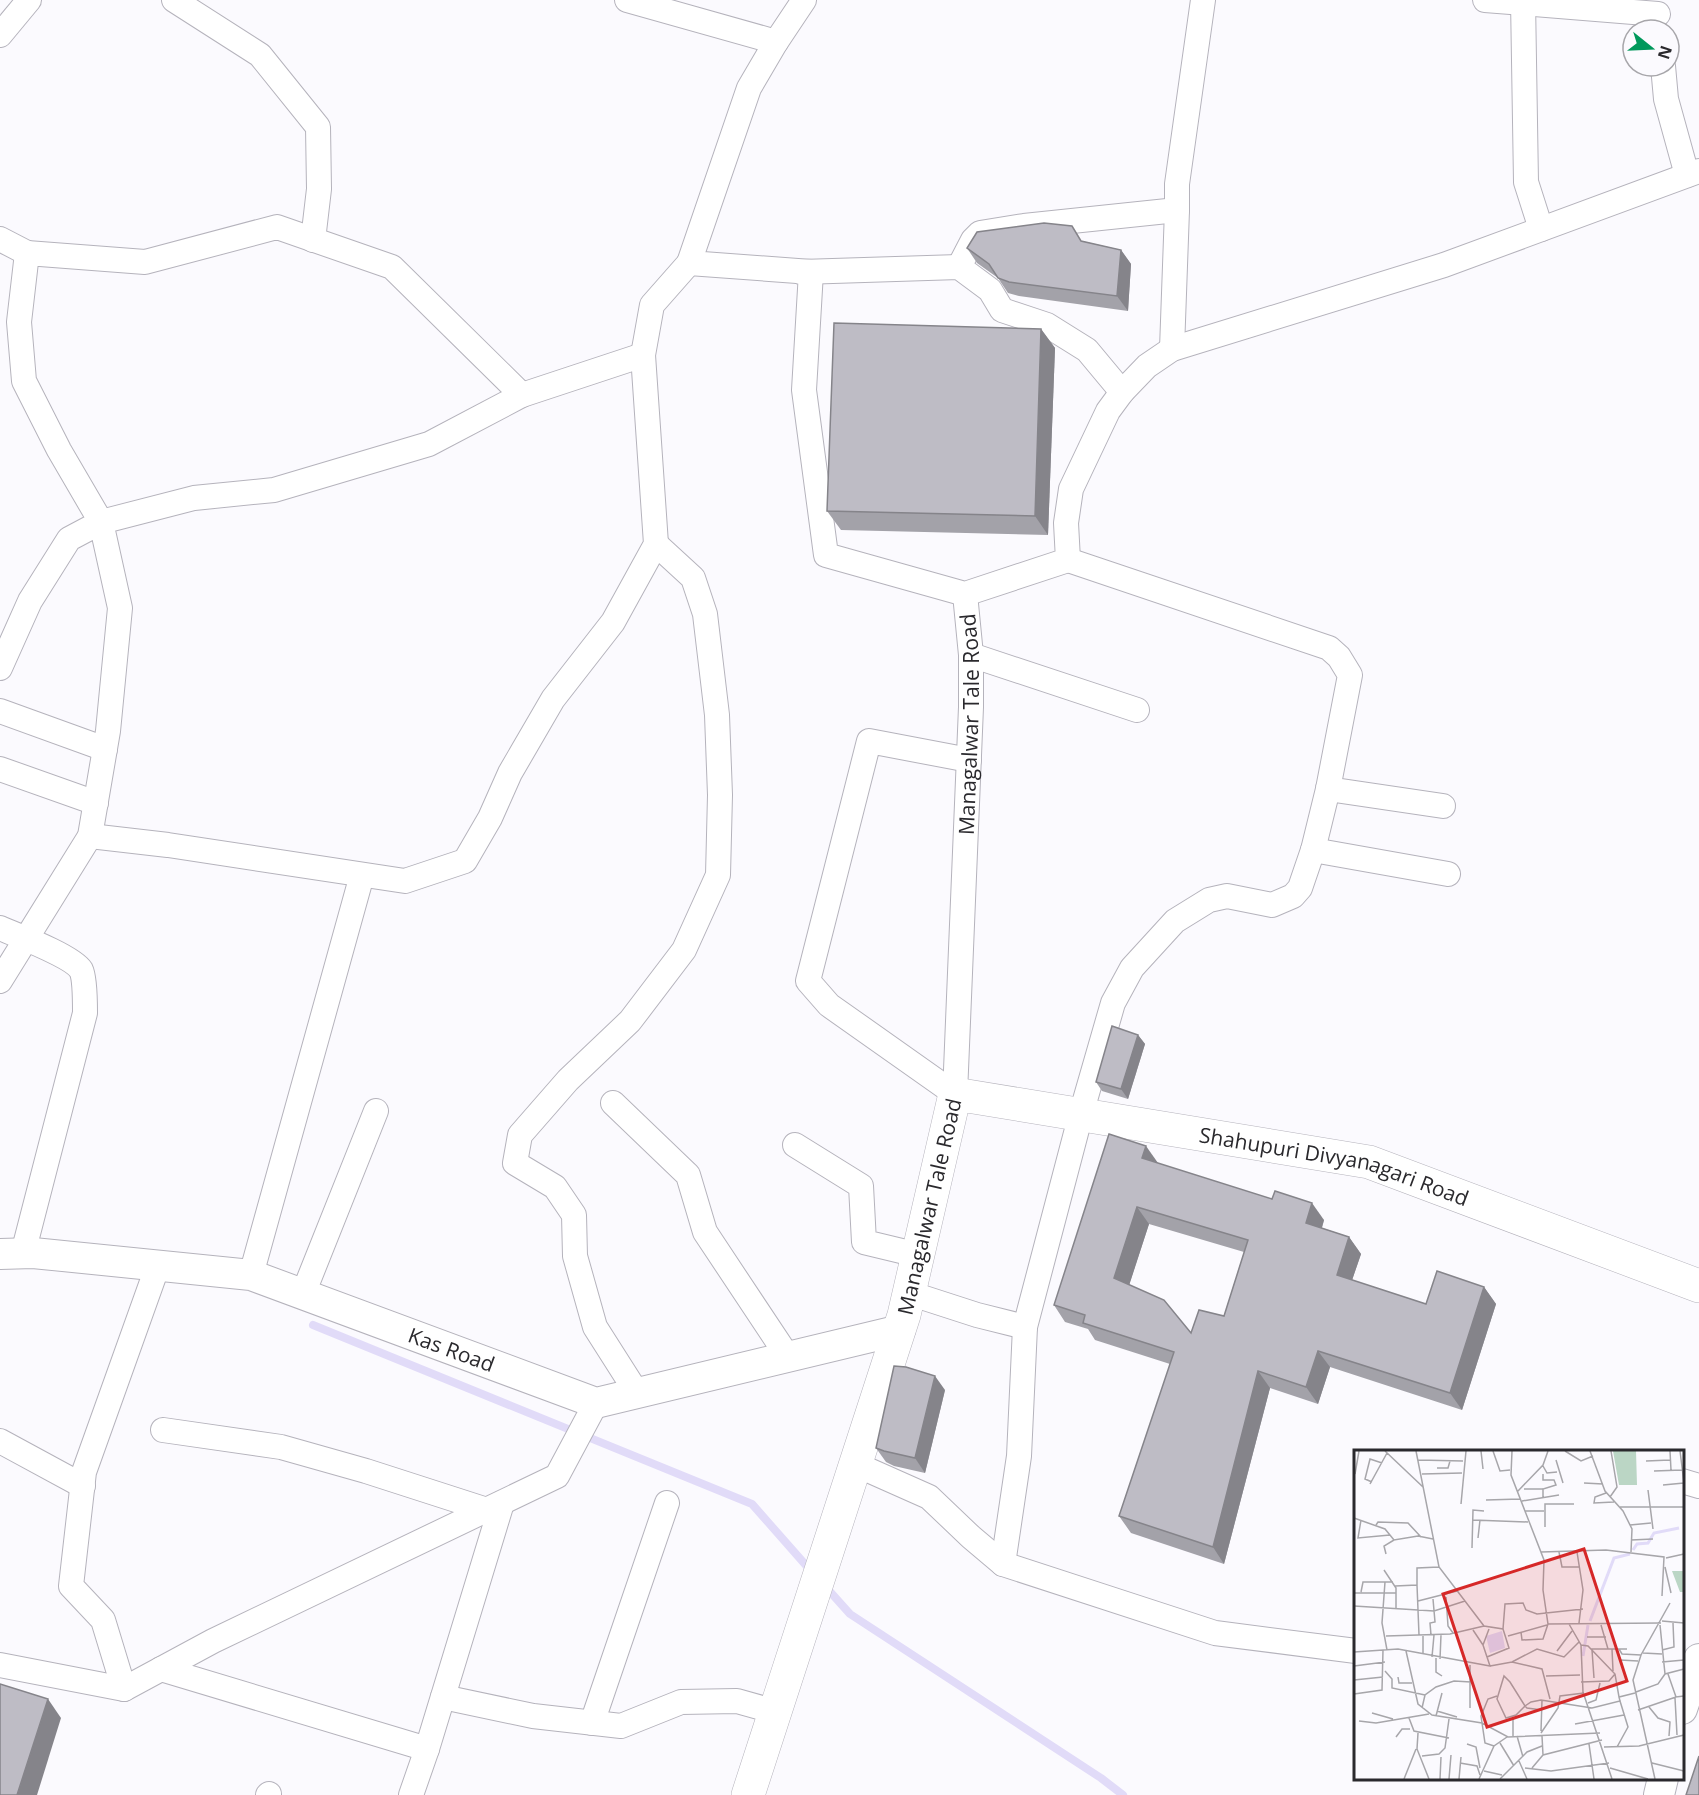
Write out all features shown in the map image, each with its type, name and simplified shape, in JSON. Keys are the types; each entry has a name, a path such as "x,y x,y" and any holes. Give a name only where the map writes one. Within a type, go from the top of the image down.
{"main road":[{"name":"Shahupuri Divyanagari Road","path":"955,1094 1369,1162 1699,1286"},
{"name":"Managalwar Tale Road","path":"748,1795 900,1330 955,1094"}],"street":[{"path":"0,35 29,0"},
{"path":"174,0 260,55 318,127 319,189 313,240"},
{"path":"627,0 776,42"},
{"path":"90,836 168,845 405,881 465,861 490,818 510,773 553,699 614,622 656,544 643,355 652,305 689,263 749,88 804,0"},
{"path":"1172,350 1177,184 1203,0"},
{"path":"1485,0 1659,15"},
{"path":"1523,2 1526,182 1541,229"},
{"path":"1068,560 1066,523 1071,489 1108,411 1122,392 1147,366 1172,350 1444,265 1693,173 1666,99 1664,78"},
{"path":"959,267 973,240 980,233 1024,226 1177,210"},
{"path":"0,239 27,253 145,262 277,227 392,267 522,395"},
{"path":"0,981 90,836 105,749 120,608 101,522 59,450 24,381 10,341 19,322 27,253"},
{"path":"689,263 811,272 804,390 826,555 965,594 1068,560 1329,648 1340,657 1350,675 1328,789 1313,850 1300,888 1293,896 1272,904 1227,896 1209,900 1175,921 1132,968 1113,1003 1025,1327 1019,1456 1003,1564"},
{"path":"801,272 959,267 990,290 1002,310 1047,325 1087,350 1122,392"},
{"path":"0,668 30,601 69,539 101,522 194,498 274,490 429,444 522,395 643,355"},
{"path":"637,1393 595,1327 575,1256 574,1215 555,1187 515,1162 520,1135 568,1080 630,1021 684,950 718,875 720,795 717,715 705,614 693,578 656,544"},
{"name":"Managalwar Tale Road","path":"955,1094 969,760 971,655 965,594"},
{"path":"971,655 1137,710"},
{"path":"0,711 105,749"},
{"path":"955,1094 829,1005 808,981 869,741 969,760"},
{"path":"0,769 96,802"},
{"path":"1328,789 1443,806"},
{"path":"1313,850 1448,874"},
{"path":"251,1275 362,875"},
{"path":"0,928 68,959 81,970 85,993 85,1013 11,1253"},
{"path":"613,1103 688,1175 705,1232 788,1356"},
{"path":"303,1294 376,1111"},
{"path":"795,1145 861,1186 864,1242 918,1255"},
{"name":"Kas Road","path":"11,1253 33,1252 251,1275 596,1403"},
{"path":"123,1689 103,1620 71,1586 84,1472 158,1265"},
{"path":"909,1293 977,1315 1025,1327"},
{"path":"0,1665 123,1689 213,1641 557,1476 596,1403 900,1330"},
{"path":"163,1430 281,1447 494,1507"},
{"path":"0,1441 82,1486"},
{"path":"857,1465 929,1497 1003,1564 1215,1633 1354,1651"},
{"path":"1684,1481 1699,1486"},
{"path":"592,1723 667,1503"},
{"path":"411,1795 443,1697 494,1507"},
{"path":"1684,1703 1699,1659"},
{"path":"161,1669 427,1749"},
{"path":"443,1697 533,1716 621,1726 681,1702 736,1701 776,1712"},
{"path":"1659,1795 1663,1780"}],"building":[{"path":"1044,223 1072,226 1081,241 1121,250 1117,296 1009,282 998,278 989,264 967,248 977,232"},
{"path":"834,323 1041,329 1035,516 827,511"},
{"path":"1112,1026 1138,1035 1121,1089 1096,1082"},
{"path":"1109,1134 1146,1146 1142,1158 1272,1199 1275,1191 1312,1203 1306,1223 1349,1237 1337,1275 1426,1304 1437,1271 1484,1287 1450,1393 1318,1351 1306,1387 1258,1371 1213,1547 1119,1516 1174,1352 1083,1323 1085,1315 1054,1305","holes":["1137,1207 1248,1240 1224,1316 1199,1310 1191,1333 1164,1300 1114,1278"]},
{"path":"894,1366 906,1367 935,1376 915,1458 876,1448"},
{"path":"0,1684 48,1699 17,1795 0,1795"},
{"path":"1699,1756 1699,1795 1686,1795"}],"waterway":[{"path":"313,1325 752,1504 811,1571"},
{"path":"824,1585 850,1614 1101,1778 1123,1795"}]}
